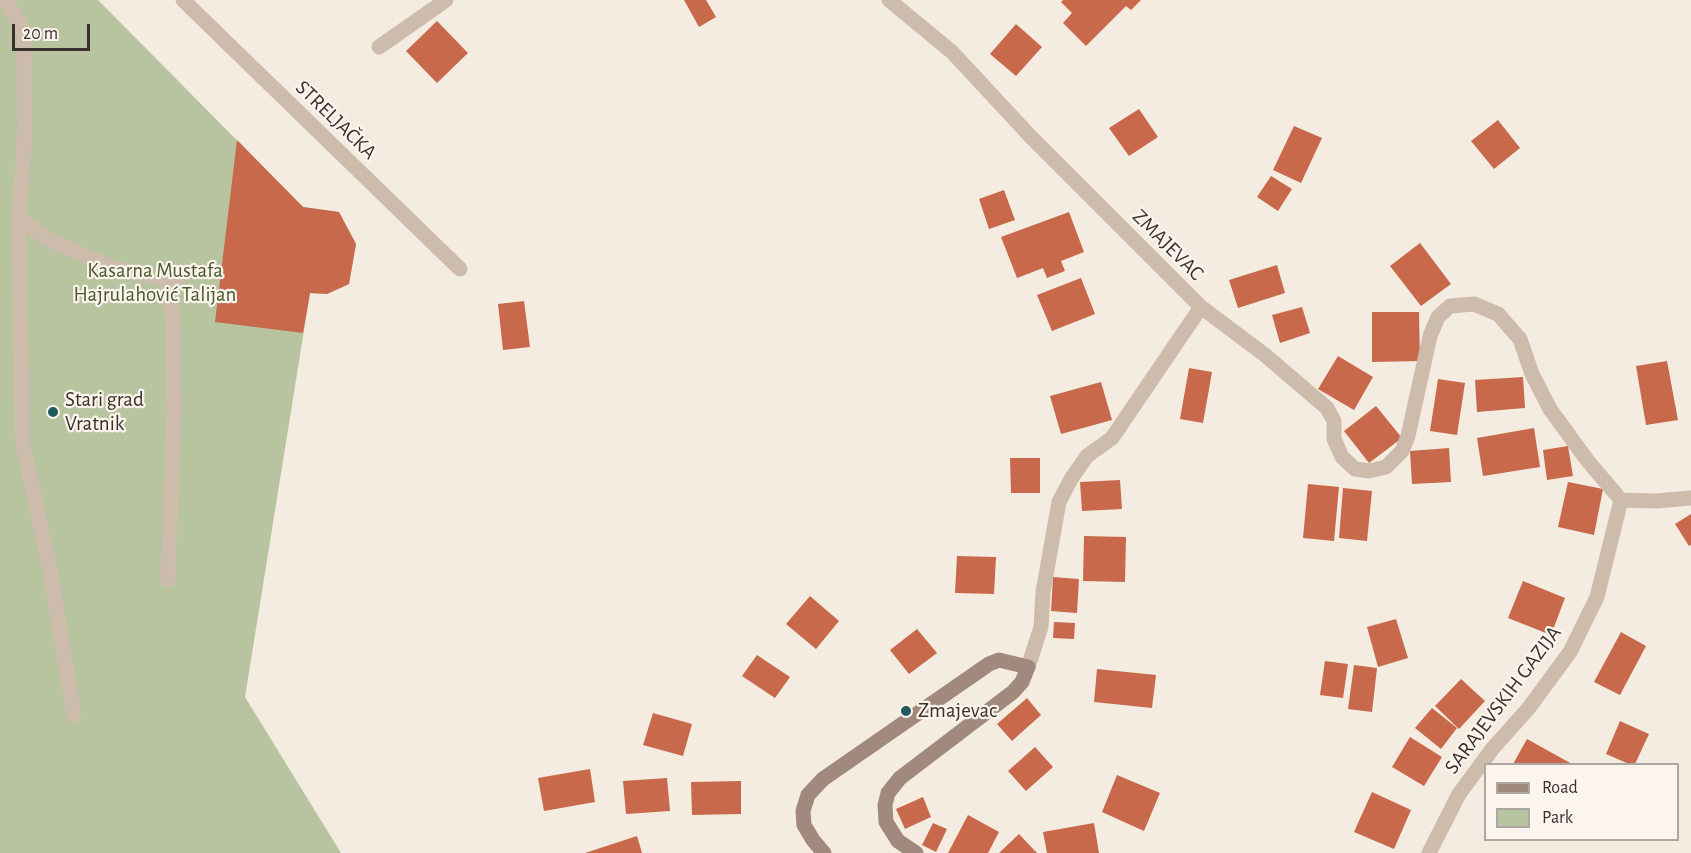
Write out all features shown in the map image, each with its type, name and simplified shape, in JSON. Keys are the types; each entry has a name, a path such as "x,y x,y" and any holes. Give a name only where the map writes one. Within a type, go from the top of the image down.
{"street":[{"path":"6,0 24,32 25,129 19,216 22,440 50,570 74,715"},
{"name":"STRELJAČKA","path":"183,0 460,269"},
{"path":"379,47 446,0"},
{"name":"ZMAJEVAC","path":"889,0 952,52 1030,137 1201,307 1112,438 1087,456 1059,502 1043,592 1041,627 1022,682 1013,692 900,778 888,793 885,805 886,822 898,841 916,853"},
{"path":"19,216 48,239 113,268 166,279 182,276"},
{"path":"166,279 173,318 174,414 168,580"},
{"path":"1201,307 1313,394 1327,408 1334,421 1334,439 1342,457 1355,469 1369,471 1386,467 1402,451 1408,436 1431,336 1438,317 1450,306 1474,304 1498,314 1520,339 1532,374 1550,410 1587,460 1621,500 1656,501 1691,498"},
{"name":"SARAJEVSKIH GAZIJA","path":"1429,853 1459,794 1493,747 1528,709 1570,652 1597,597 1621,500"},
{"path":"824,853 804,825 803,811 807,795 823,779 989,664 999,660 1028,667"}],"green space":[{"name":"Kasarna Mustafa Hajrulahović Talijan","path":"0,0 98,0 303,207 339,212 356,244 349,284 327,294 310,293 245,697 341,853 0,853"}],"building":[{"path":"684,0 706,0 716,17 699,27"},
{"path":"1063,0 1141,0 1131,10 1126,6 1086,46 1063,23 1072,13 1061,2"},
{"path":"437,21 468,53 437,83 406,51"},
{"path":"1016,24 1042,47 1016,76 990,54"},
{"path":"1139,109 1158,137 1129,156 1109,128"},
{"path":"1498,120 1520,148 1494,169 1471,141"},
{"path":"1294,126 1322,138 1301,183 1273,170"},
{"path":"237,140 303,207 339,212 356,244 349,284 327,294 310,293 303,333 215,322"},
{"path":"1271,176 1292,189 1278,211 1257,197"},
{"path":"1004,190 1015,220 989,229 979,199"},
{"path":"1069,212 1084,252 1061,261 1065,271 1047,278 1043,268 1017,278 1001,237"},
{"path":"1420,243 1451,284 1421,306 1390,266"},
{"path":"1277,265 1285,293 1238,308 1229,280"},
{"path":"1081,278 1095,314 1052,331 1037,295"},
{"path":"524,301 530,347 503,350 498,304"},
{"path":"1302,307 1310,333 1280,343 1272,315"},
{"path":"1372,312 1419,312 1420,361 1372,362"},
{"path":"1338,356 1373,377 1354,410 1318,389"},
{"path":"1667,361 1678,420 1646,425 1636,366"},
{"path":"1189,368 1212,372 1203,423 1180,419"},
{"path":"1523,377 1525,408 1477,412 1475,380"},
{"path":"1438,379 1465,383 1457,435 1430,431"},
{"path":"1101,382 1112,420 1061,434 1050,396"},
{"path":"1376,406 1402,438 1369,463 1344,431"},
{"path":"1534,428 1540,467 1483,476 1477,438"},
{"path":"1568,446 1573,476 1547,480 1543,450"},
{"path":"1449,448 1451,482 1412,484 1410,451"},
{"path":"1010,458 1040,458 1040,493 1011,493"},
{"path":"1120,480 1122,509 1082,511 1080,482"},
{"path":"1568,482 1603,489 1594,535 1558,527"},
{"path":"1308,484 1339,487 1334,541 1303,538"},
{"path":"1343,488 1372,491 1367,541 1339,538"},
{"path":"1691,514 1691,545 1689,546 1675,524"},
{"path":"1084,536 1126,537 1125,582 1083,581"},
{"path":"957,556 996,557 994,594 955,593"},
{"path":"1053,577 1079,579 1077,613 1051,611"},
{"path":"1523,581 1565,598 1551,635 1508,618"},
{"path":"810,596 839,621 816,649 786,624"},
{"path":"1396,619 1408,658 1378,667 1367,627"},
{"path":"1054,622 1075,623 1074,639 1053,638"},
{"path":"917,629 937,653 909,674 890,650"},
{"path":"1621,632 1646,646 1620,695 1594,682"},
{"path":"757,655 790,677 775,698 742,676"},
{"path":"1325,661 1348,664 1343,698 1320,695"},
{"path":"1354,665 1377,668 1372,712 1348,709"},
{"path":"1097,669 1156,675 1152,708 1094,702"},
{"path":"1461,679 1485,701 1459,729 1435,706"},
{"path":"1027,698 1041,715 1012,741 997,724"},
{"path":"1432,708 1457,728 1441,749 1415,728"},
{"path":"653,713 692,724 683,756 643,745"},
{"path":"1620,721 1649,734 1635,763 1627,763 1606,754"},
{"path":"1410,737 1442,757 1424,786 1392,767"},
{"path":"1527,739 1570,763 1514,763"},
{"path":"1035,747 1053,767 1026,791 1008,771"},
{"path":"590,769 595,802 544,811 538,778"},
{"path":"1117,775 1160,793 1144,831 1102,812"},
{"path":"667,778 670,811 626,814 623,781"},
{"path":"741,781 741,814 692,815 691,782"},
{"path":"1372,792 1411,810 1394,849 1354,832"},
{"path":"923,797 931,817 905,829 896,809"},
{"path":"968,815 999,832 988,853 948,853"},
{"path":"933,823 947,829 936,852 922,845"},
{"path":"1094,823 1099,853 1047,853 1043,832"},
{"path":"1019,834 1037,853 999,853"},
{"path":"637,836 642,853 585,853"}],"place":[{"name":"Stari grad Vratnik","path":"53,412"},
{"name":"Zmajevac","path":"906,711"}]}
